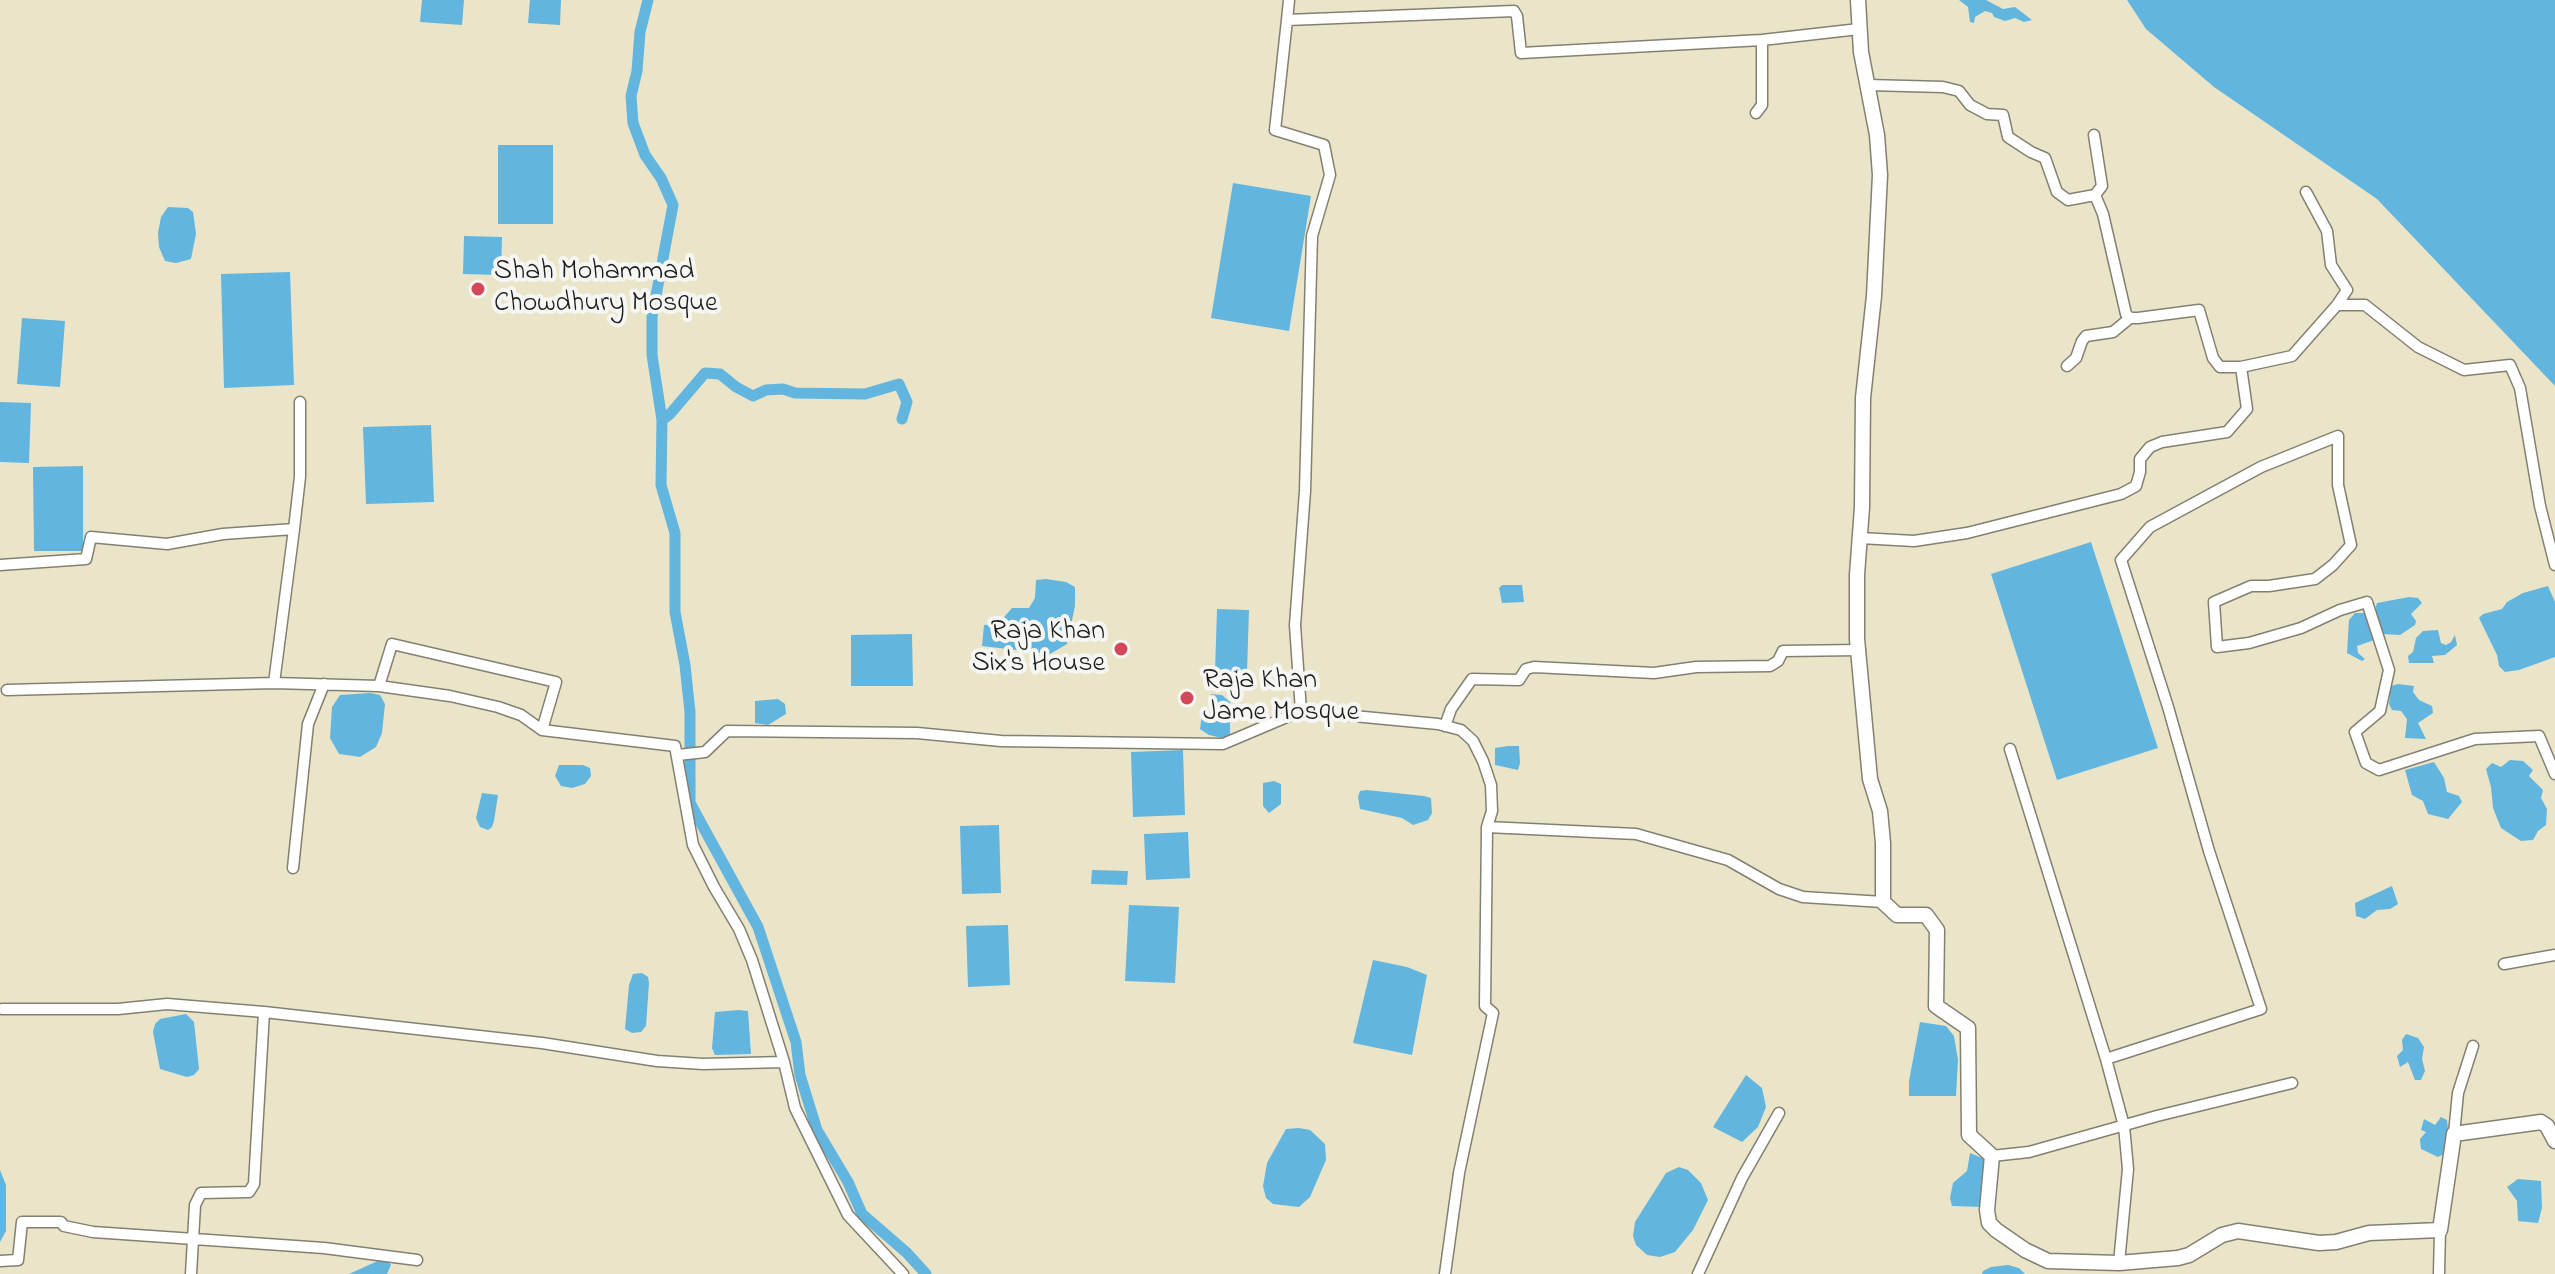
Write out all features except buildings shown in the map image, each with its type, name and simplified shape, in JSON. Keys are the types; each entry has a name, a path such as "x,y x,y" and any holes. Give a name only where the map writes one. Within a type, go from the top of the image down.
{"street":[{"path":"1289,0 1275,130 1324,145 1330,175 1312,236 1305,491 1295,625 1301,711"},
{"path":"1858,0 1859,29 1877,135 1880,175 1874,296 1863,398 1857,639 1870,779 1880,811 1883,902"},
{"path":"1287,20 1514,11 1519,25 1521,53 1762,40 1859,29"},
{"path":"1756,113 1762,105 1762,40"},
{"path":"1868,85 1943,87 1959,91 1970,105 1987,114 2003,115 2008,137 2045,158 2057,192 2068,200 2095,195 2102,186 2094,135"},
{"path":"2067,366 2076,358 2086,336 2113,332 2130,318 2199,310 2213,358 2220,367 2241,367 2292,356 2347,290 2331,265 2327,231 2306,192"},
{"path":"2095,195 2103,214 2126,314 2130,318"},
{"path":"2337,305 2365,305 2418,347 2464,370 2510,365 2520,388 2540,506 2555,565"},
{"path":"1860,538 1914,541 1967,533 2121,494 2136,486 2140,459 2150,447 2162,442 2227,432 2247,409 2241,367"},
{"path":"274,683 300,477 300,402"},
{"path":"2106,1059 2261,1009 2209,851 2168,707 2121,560 2150,527 2261,467 2338,436 2338,485 2351,545 2315,579 2251,586 2214,602 2217,647 2249,643 2301,628 2340,610 2367,602 2389,670 2380,711 2355,732 2366,763 2379,770 2475,739 2539,736 2555,774"},
{"path":"0,565 86,559 91,537 167,544 223,534 294,529"},
{"path":"379,686 392,644 556,682 542,730"},
{"path":"1445,726 1451,709 1472,679 1519,680 1526,669 1534,667 1654,673 1696,667 1770,666 1778,661 1783,651 1860,650"},
{"path":"7,690 274,683 379,686 450,696 498,707 521,715 542,730 675,746 693,845 739,929 752,960 795,1108 848,1215 903,1274"},
{"path":"293,868 308,724 324,684"},
{"path":"678,755 705,752 727,731 917,733 1001,741 1223,744 1301,711 1461,730 1473,741 1491,785 1492,811 1487,827 1485,1006 1493,1013 1459,1173 1445,1274"},
{"path":"2010,749 2124,1126 2128,1169 2120,1269"},
{"path":"1487,827 1636,834 1728,860 1779,889 1803,897 1883,902 1897,915 1926,915 1937,930 1936,1006 1968,1028 1969,1135 1992,1156 2029,1152 2170,1112 2292,1083"},
{"path":"2504,964 2555,955"},
{"path":"2,1009 118,1009 167,1004 542,1043 657,1061 718,1065 784,1062"},
{"path":"191,1274 195,1205 201,1193 249,1192 254,1184 264,1012"},
{"path":"2439,1274 2440,1230 2458,1093 2473,1046"},
{"path":"1698,1274 1742,1178 1779,1113"},
{"path":"2454,1134 2541,1122 2547,1126 2555,1141"},
{"path":"1992,1156 1987,1210 1989,1223 2025,1250 2048,1261 2120,1269 2189,1255 2222,1235 2238,1231 2319,1243 2369,1233 2440,1230"},
{"path":"0,1261 18,1260 22,1222 61,1222 64,1226 93,1232 324,1248 417,1260"}],"water":[{"path":"422,0 464,0 462,25 420,22"},
{"path":"530,0 561,0 560,25 528,23"},
{"path":"1959,0 1986,0 2003,9 2015,7 2032,20 2024,22 2015,18 2005,21 1985,11 1975,17 1974,23 1970,22 1968,7"},
{"path":"2127,0 2555,0 2555,386 2377,199 2214,87 2146,29"},
{"path":"498,145 553,145 553,224 498,224"},
{"path":"1233,183 1311,196 1289,331 1211,318"},
{"path":"168,207 188,208 193,212 196,234 191,259 176,263 165,261 159,247 158,233 161,217"},
{"path":"464,236 502,237 501,275 463,274"},
{"path":"290,272 294,385 224,388 221,274"},
{"path":"22,318 65,321 60,387 17,384"},
{"path":"0,402 31,403 29,463 0,462"},
{"path":"431,425 434,502 366,504 363,427"},
{"path":"83,466 83,551 34,551 33,467"},
{"path":"2091,542 2158,748 2057,780 1991,574"},
{"path":"1036,580 1066,582 1075,587 1075,606 1067,644 1050,654 982,646 984,625 998,624 1012,608 1029,608 1035,598"},
{"path":"1502,585 1522,585 1524,602 1502,603 1499,588"},
{"path":"2548,586 2555,602 2555,657 2505,672 2499,666 2479,618 2502,609 2507,602 2523,593"},
{"path":"2418,598 2422,603 2411,614 2415,625 2400,635 2383,634 2375,610 2377,603"},
{"path":"1217,609 1249,610 1247,673 1215,672"},
{"path":"2355,613 2365,613 2377,639 2357,646 2358,653 2365,659 2362,661 2347,653 2349,620"},
{"path":"2438,630 2441,643 2446,645 2455,635 2457,645 2445,655 2432,656 2434,663 2409,663 2408,656 2413,652 2416,638 2423,631"},
{"path":"912,634 913,686 851,686 851,635"},
{"path":"2391,686 2414,686 2413,692 2419,700 2432,706 2433,713 2418,723 2426,739 2405,738 2407,719 2401,711 2392,710 2389,704"},
{"path":"1211,694 1222,695 1230,702 1230,735 1222,738 1200,729 1202,715 1209,714"},
{"path":"340,695 380,695 385,704 382,733 376,747 360,757 339,754 330,738 332,707"},
{"path":"778,699 785,704 786,714 768,725 755,723 755,701"},
{"path":"1519,746 1518,770 1495,765 1495,748"},
{"path":"1183,750 1185,815 1133,817 1131,752"},
{"path":"2510,760 2523,761 2533,770 2529,776 2543,790 2541,798 2547,809 2546,825 2533,840 2521,841 2501,828 2493,808 2486,769 2492,763 2501,767"},
{"path":"2434,762 2444,778 2447,792 2459,796 2462,802 2448,819 2428,814 2423,801 2412,795 2405,770"},
{"path":"559,765 583,765 590,768 591,776 585,784 572,788 561,786 555,776"},
{"path":"1274,781 1281,784 1281,804 1269,813 1263,806 1263,783"},
{"path":"1360,791 1431,798 1432,813 1428,820 1413,825 1402,818 1360,809"},
{"path":"482,793 498,795 494,821 488,830 480,827 476,818"},
{"path":"999,825 1001,893 962,894 960,826"},
{"path":"1188,832 1190,878 1146,880 1144,834"},
{"path":"1092,870 1128,871 1127,885 1091,884"},
{"path":"2392,886 2398,904 2390,909 2377,910 2365,919 2356,916 2355,903"},
{"path":"1129,905 1179,907 1175,983 1125,981"},
{"path":"1008,925 1010,985 968,987 966,926"},
{"path":"1373,960 1427,975 1412,1055 1353,1043"},
{"path":"642,973 648,977 649,983 646,1026 641,1032 632,1033 625,1029 629,985 633,974"},
{"path":"748,1011 751,1054 715,1055 712,1048 715,1012"},
{"path":"186,1014 194,1022 199,1069 187,1077 160,1069 153,1032 160,1019"},
{"path":"1920,1022 1946,1026 1954,1036 1958,1060 1956,1096 1909,1096"},
{"path":"2406,1034 2418,1038 2424,1047 2422,1059 2425,1071 2421,1080 2415,1080 2408,1062 2400,1067 2397,1056 2403,1050 2402,1040"},
{"path":"1746,1075 1762,1088 1766,1107 1758,1127 1742,1142 1713,1127"},
{"path":"2441,1117 2447,1120 2448,1129 2444,1154 2438,1157 2421,1149 2420,1139 2426,1132 2421,1130 2424,1119 2435,1125"},
{"path":"1286,1129 1310,1130 1325,1144 1326,1160 1310,1197 1299,1207 1273,1204 1266,1198 1263,1186 1267,1163"},
{"path":"1970,1153 1987,1160 1983,1207 1952,1206 1953,1183 1967,1171"},
{"path":"1679,1167 1688,1170 1701,1183 1708,1200 1693,1230 1675,1252 1660,1257 1647,1255 1636,1245 1633,1236 1635,1222 1666,1173"},
{"path":"0,1170 6,1185 6,1231 0,1242"},
{"path":"2518,1179 2541,1181 2542,1208 2538,1223 2518,1221 2517,1201 2507,1187"},
{"path":"382,1259 391,1265 387,1274 349,1274"},
{"path":"2008,1265 2019,1268 2025,1274 1982,1274 1991,1267"}],"waterway":[{"path":"648,0 631,96 633,123 645,155 661,178 673,205 652,317 652,355 662,420 661,485 675,533 675,612 690,712 690,803 758,927 796,1042 800,1075 817,1130 848,1182 862,1214 926,1274"},
{"path":"662,420 705,373 720,374 753,396 766,390 783,389 795,393 865,394 899,384 907,402 902,419"}],"place":[{"name":"Shah Mohammad Chowdhury Mosque","path":"478,289"},
{"name":"Raja Khan Six's House","path":"1121,649"},
{"name":"Raja Khan Jame Mosque","path":"1187,698"}]}
